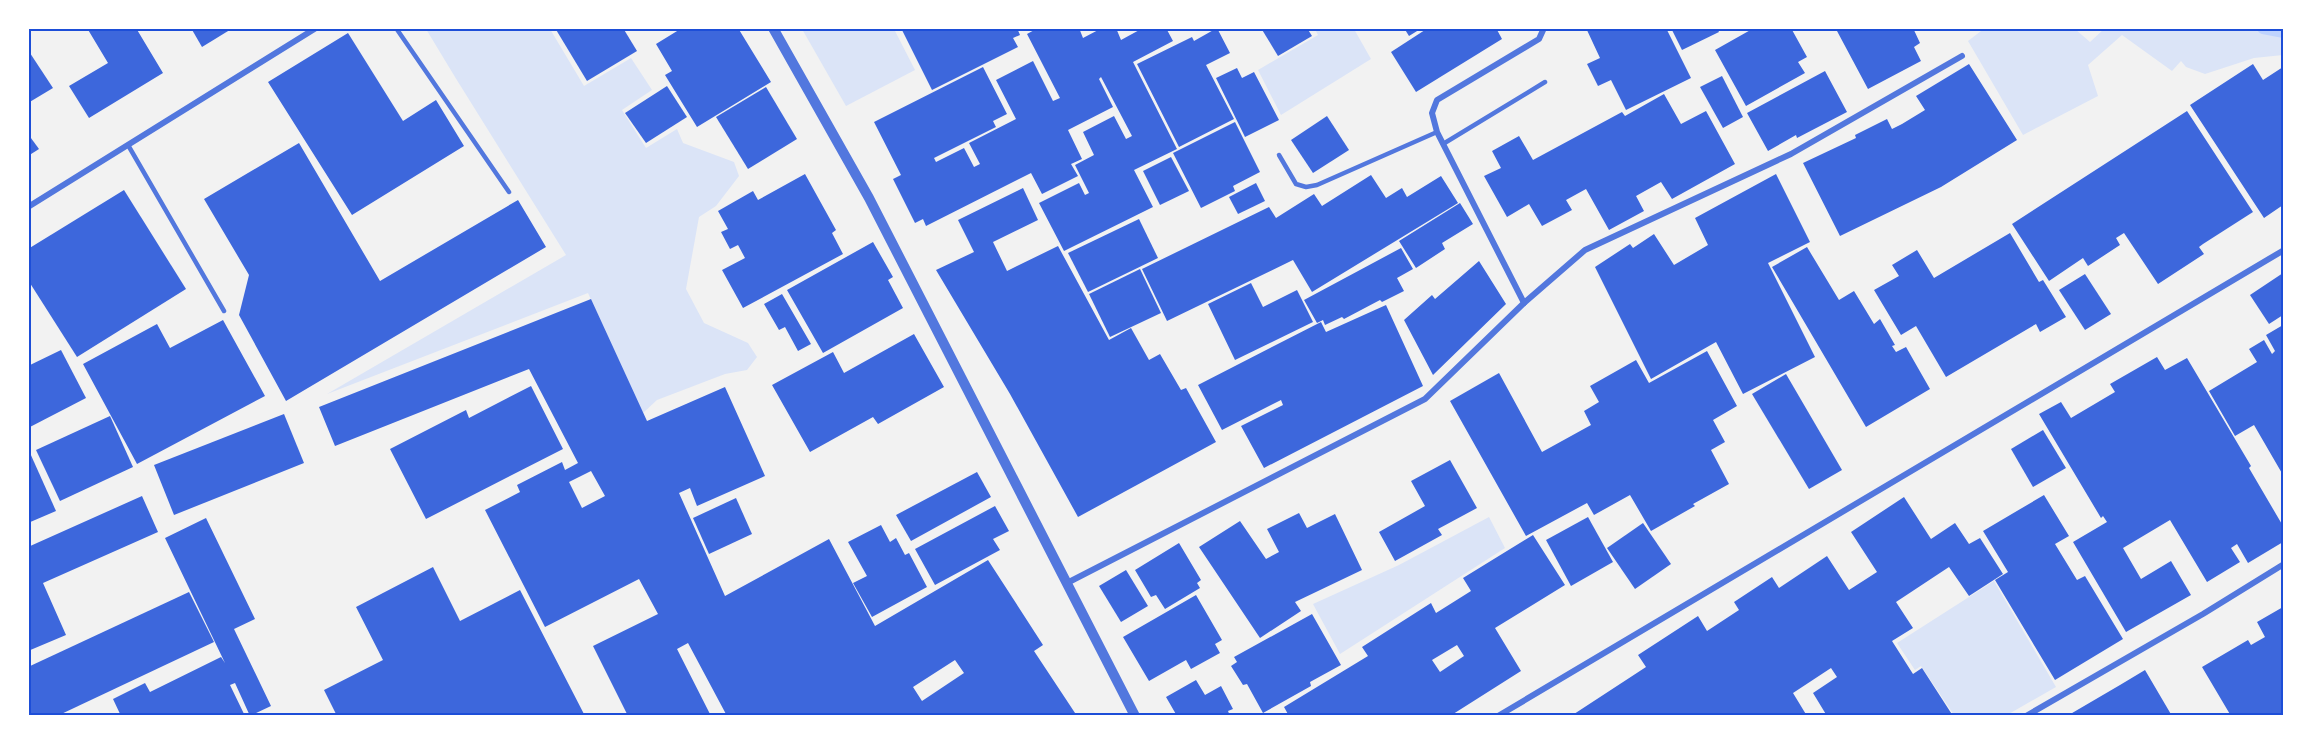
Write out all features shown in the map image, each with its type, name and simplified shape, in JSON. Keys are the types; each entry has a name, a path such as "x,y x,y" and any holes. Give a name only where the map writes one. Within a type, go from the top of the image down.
{"street":[{"path":"28,207 316,28"},
{"path":"773,28 869,198 1135,716"},
{"path":"1524,303 1437,132 1432,113 1437,99 1539,39 1544,28"},
{"path":"1067,583 1425,399 1524,303 1585,250 1791,154 1962,56"},
{"path":"1498,716 2283,250"},
{"path":"2026,716 2203,614 2283,564"}],"lane":[{"path":"396,28 509,192"},
{"path":"1443,144 1545,82"},
{"path":"1279,154 1296,184 1306,187 1317,185 1437,132"},
{"path":"128,145 224,311"}],"shaded area":[{"path":"1985,28 2075,29 2090,42 2104,29 2283,29 2283,55 2254,58 2205,74 2186,67 2181,61 2172,71 2122,35 2088,65 2098,96 2023,135 1968,41"},
{"path":"426,29 550,29 584,86 631,58 652,90 622,110 646,148 677,129 683,143 734,162 739,176 716,206 699,217 686,289 704,323 748,343 757,357 747,370 725,374 657,400 643,413 588,293 327,394 566,255"},
{"path":"802,29 894,29 915,70 846,106"},
{"path":"1315,29 1354,29 1371,59 1281,115 1258,70 1318,35"},
{"path":"1489,517 1505,548 1340,654 1313,604 1399,565"},
{"path":"1994,581 2056,687 2007,715 1954,715 1921,666 1915,670 1897,643"}],"building":[{"path":"87,28 136,28 163,73 89,118 69,86 108,63"},
{"path":"191,28 233,28 202,47"},
{"path":"555,28 623,28 637,51 587,81"},
{"path":"682,28 738,28 771,82 697,127 665,75 672,71 656,44"},
{"path":"901,28 1017,28 1020,35 1013,38 1018,47 932,90"},
{"path":"1038,28 1079,28 1083,38 1102,28 1116,28 1121,40 1143,28 1166,28 1173,41 1133,62 1177,149 1134,170 1153,207 1064,251 1039,203 1079,183 1085,195 1089,193 1075,165 1094,155 1083,132 1114,116 1126,139 1132,136 1101,77 1099,79 1113,107 1068,130 1082,159 1071,164 1078,176 1042,194 1031,173 926,226 923,219 915,223 893,179 901,175 874,122 983,67 1007,114 993,121 996,127 934,158 936,162 964,148 974,167 980,164 969,143 1016,119 996,80 1033,61 1053,101 1060,98 1027,34"},
{"path":"1217,28 1230,53 1206,65 1234,119 1179,147 1137,64 1192,37 1194,41"},
{"path":"1261,28 1307,28 1312,36 1278,56"},
{"path":"1404,28 1422,28 1409,36"},
{"path":"1428,28 1496,28 1502,39 1416,92 1391,52"},
{"path":"1586,28 1666,28 1691,78 1626,110 1611,80 1598,86 1587,64 1600,58"},
{"path":"1671,28 1717,28 1719,32 1682,50"},
{"path":"1754,28 1780,28 1781,30 1791,28 1807,57 1798,62 1805,73 1746,106 1715,50"},
{"path":"1841,28 1913,28 1920,43 1914,47 1921,61 1868,89 1837,31"},
{"path":"348,33 403,121 436,100 464,146 352,215 268,82"},
{"path":"28,50 53,88 28,103"},
{"path":"1969,64 2017,140 1941,187 1840,236 1803,163 1856,138 1855,135 1887,119 1892,129 1902,124 1925,110 1916,96"},
{"path":"2253,64 2263,80 2283,67 2283,205 2264,218 2190,105"},
{"path":"1237,68 1242,78 1254,72 1279,120 1245,137 1216,78"},
{"path":"1825,71 1847,112 1797,138 1796,135 1768,151 1747,113"},
{"path":"1722,76 1743,117 1723,128 1700,87"},
{"path":"667,86 687,117 646,143 625,113"},
{"path":"766,87 797,139 748,169 716,117"},
{"path":"1664,94 1681,124 1706,111 1735,164 1672,199 1661,182 1636,196 1644,211 1609,230 1586,189 1566,200 1572,210 1542,226 1529,204 1507,217 1484,176 1501,168 1492,151 1519,136 1533,160 1622,112 1625,116"},
{"path":"2187,111 2253,212 2199,247 2204,254 2158,284 2124,233 2116,238 2120,245 2088,266 2083,258 2049,281 2012,224"},
{"path":"1327,116 1349,150 1313,173 1291,140"},
{"path":"1235,122 1260,172 1233,186 1235,191 1201,208 1173,153"},
{"path":"28,134 39,149 28,156"},
{"path":"299,143 380,281 518,200 546,247 286,401 239,315 249,275 204,199"},
{"path":"1171,157 1189,191 1160,205 1143,171"},
{"path":"805,174 836,230 832,233 843,254 743,308 722,270 745,258 738,245 730,249 721,232 728,229 718,211 753,191 758,200"},
{"path":"1776,174 1810,242 1768,263 1815,357 1743,394 1716,342 1651,379 1595,267 1630,244 1633,248 1654,234 1674,265 1708,245 1695,218"},
{"path":"1371,175 1386,198 1402,188 1407,197 1441,176 1458,203 1312,292 1293,260 1167,321 1142,269 1269,207 1276,218 1314,194 1322,206"},
{"path":"1256,183 1265,201 1238,214 1229,197"},
{"path":"1023,188 1038,220 993,242 1007,271 1058,246 1109,340 1131,328 1149,360 1160,354 1181,390 1186,388 1216,442 1078,517 1010,394 936,270 974,252 958,220"},
{"path":"124,190 186,289 77,357 28,280 28,249"},
{"path":"1460,203 1473,224 1442,243 1445,249 1416,268 1399,241"},
{"path":"1139,219 1158,258 1088,292 1068,253"},
{"path":"2010,233 2039,282 2043,280 2066,317 2040,332 2036,324 1946,377 1916,326 1901,335 1874,290 1899,276 1892,265 1917,250 1934,278"},
{"path":"873,242 893,277 888,280 903,308 823,353 787,290"},
{"path":"1807,247 1839,300 1854,291 1874,324 1880,319 1895,345 1892,346 1896,352 1906,347 1930,389 1866,427 1772,267"},
{"path":"1401,248 1413,269 1397,278 1404,291 1382,302 1380,300 1344,319 1342,317 1325,325 1323,320 1317,323 1304,300"},
{"path":"1479,261 1506,304 1433,375 1404,320 1432,295 1435,299"},
{"path":"1140,269 1161,313 1110,337 1089,294"},
{"path":"2283,273 2283,315 2269,324 2250,295"},
{"path":"2085,274 2111,314 2085,330 2059,290"},
{"path":"1251,283 1263,307 1297,290 1313,322 1235,360 1208,304"},
{"path":"782,294 811,344 798,351 785,327 779,330 764,304"},
{"path":"591,299 647,421 725,387 765,476 697,506 690,488 679,493 725,596 829,539 875,626 988,560 1043,645 1034,651 1077,716 727,716 688,643 677,649 711,716 628,716 593,646 658,614 639,579 545,627 485,510 520,492 517,485 562,462 565,470 578,463 529,369 335,446 319,407","holes":["591,471 605,496 582,508 569,482","955,660 964,673 922,701 913,687"]},
{"path":"1386,305 1423,386 1264,468 1241,426 1283,405 1281,400 1222,430 1198,385 1321,322 1326,332"},
{"path":"223,320 265,396 137,464 83,364 157,324 170,348"},
{"path":"2283,325 2283,475 2254,425 2235,436 2209,391 2257,362 2249,349 2264,340 2272,354 2275,351 2266,335"},
{"path":"914,334 944,387 878,424 873,417 810,452 772,385 833,352 844,373"},
{"path":"61,350 86,398 28,428 28,366"},
{"path":"1707,351 1737,406 1713,420 1725,442 1711,450 1729,484 1651,531 1630,495 1594,515 1587,503 1526,536 1450,401 1499,373 1542,452 1591,425 1584,411 1599,402 1590,386 1636,360 1649,383"},
{"path":"2157,357 2165,370 2187,358 2251,466 2249,468 2283,526 2283,542 2248,563 2237,544 2231,548 2240,562 2207,582 2170,520 2123,548 2141,579 2171,561 2191,595 2126,632 2073,542 2107,522 2103,516 2101,518 2039,414 2061,402 2071,418 2115,392 2110,384"},
{"path":"1786,374 1842,470 1809,489 1752,394"},
{"path":"531,386 563,449 426,519 390,449 466,410 469,418"},
{"path":"284,414 304,463 174,515 154,465"},
{"path":"110,416 133,467 60,501 36,450"},
{"path":"2043,430 2066,468 2033,487 2011,449"},
{"path":"30,453 56,511 28,523 28,454"},
{"path":"1450,460 1477,508 1438,529 1442,535 1395,561 1379,532 1425,506 1411,481"},
{"path":"977,472 991,497 911,541 896,515"},
{"path":"2044,495 2069,536 2055,544 2077,580 2085,576 2123,639 2055,680 1995,580 2008,572 1983,531"},
{"path":"142,496 158,532 43,583 66,635 28,651 28,547"},
{"path":"1904,497 1931,539 1955,523 1969,544 1980,538 2003,574 1969,596 1949,567 1896,602 1913,628 1892,641 1913,674 1922,668 1953,716 1827,716 1813,693 1837,677 1831,668 1793,693 1807,716 1571,716 1646,667 1638,655 1698,616 1707,631 1739,610 1734,602 1772,577 1779,588 1827,556 1849,590 1877,572 1851,532"},
{"path":"736,498 752,534 709,554 693,518"},
{"path":"995,506 1009,531 993,539 1000,550 935,585 915,549"},
{"path":"1299,513 1307,528 1335,514 1362,570 1295,602 1301,611 1260,638 1199,547 1240,521 1266,559 1279,552 1267,529"},
{"path":"1588,517 1613,562 1571,586 1546,540"},
{"path":"206,518 255,619 234,629 271,706 250,716 235,683 230,685 245,716 121,716 113,699 145,683 150,692 221,657 225,663 165,538"},
{"path":"1643,523 1671,564 1635,589 1607,548"},
{"path":"881,525 890,542 896,538 905,555 909,553 927,587 872,617 853,583 867,576 848,542"},
{"path":"1533,535 1565,585 1495,628 1521,671 1450,716 1289,716 1284,707 1368,656 1362,647 1431,603 1436,613 1471,591 1463,578","holes":["1457,645 1464,656 1440,672 1432,660"]},
{"path":"1179,543 1201,580 1197,583 1200,588 1165,609 1156,595 1151,597 1135,570"},
{"path":"433,567 460,621 520,590 585,716 337,716 324,690 383,660 356,607"},
{"path":"1126,570 1148,606 1121,622 1099,586"},
{"path":"189,592 214,642 57,716 28,716 28,667"},
{"path":"1196,595 1222,640 1215,644 1220,653 1191,669 1186,660 1149,681 1123,637"},
{"path":"2283,607 2283,716 2231,716 2202,667 2248,640 2251,645 2265,637 2257,622"},
{"path":"1312,614 1341,665 1310,682 1311,686 1263,713 1247,684 1243,685 1231,666 1237,662 1234,657"},
{"path":"2145,670 2172,716 2067,716 2120,685"},
{"path":"1196,680 1205,695 1221,686 1233,709 1228,711 1230,716 1177,716 1166,697"}],"waterway":[{"path":"2263,28 2284,32"}]}
